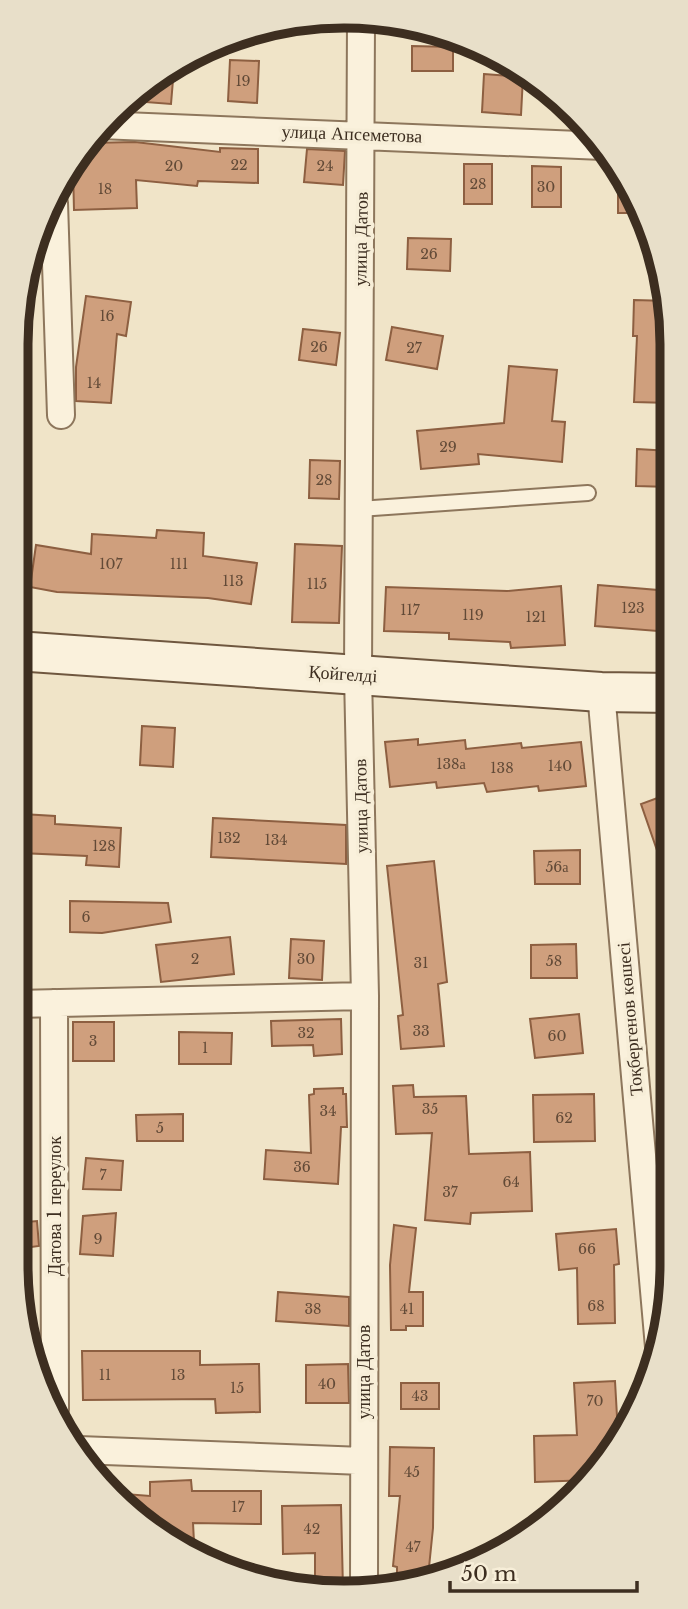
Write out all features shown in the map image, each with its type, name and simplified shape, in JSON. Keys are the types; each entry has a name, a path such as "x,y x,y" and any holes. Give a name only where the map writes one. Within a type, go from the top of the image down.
{"street":[{"name":"улица Датов","path":"361,29 358,675 365,996 364,1580"},
{"name":"улица Апсеметова","path":"116,126 590,145"},
{"path":"54,218 61,415"},
{"name":"Қойгелді","path":"28,652 601,692 660,693"},
{"name":"Тоқбергенов көшесі","path":"601,692 656,1313"},
{"path":"28,1004 365,996"},
{"name":"Датова 1 переулок","path":"54,1003 55,1392"},
{"path":"88,1450 363,1461"}],"lane":[{"path":"359,509 589,493"}],"building":[{"path":"412,46 453,48 453,71 412,71"},
{"path":"230,60 259,61 257,103 228,101"},
{"path":"484,74 512,76 523,83 521,115 482,112"},
{"path":"173,78 171,104 141,102"},
{"path":"135,142 220,152 220,148 258,149 258,183 198,181 197,186 136,180 137,208 74,210 73,181 101,143"},
{"path":"307,149 345,151 343,185 304,182"},
{"path":"464,164 492,164 492,204 464,204"},
{"path":"532,166 561,167 561,207 532,207"},
{"path":"618,186 631,213 618,213"},
{"path":"408,238 451,239 450,271 407,269"},
{"path":"86,296 131,302 126,336 117,334 111,403 76,401 76,367"},
{"path":"634,300 657,301 660,403 634,402 637,336 633,336"},
{"path":"392,327 443,336 437,369 386,360"},
{"path":"303,329 340,333 336,365 299,360"},
{"path":"509,366 557,370 552,421 565,422 562,462 478,454 479,464 421,469 417,431 504,423"},
{"path":"637,449 660,450 660,487 636,486"},
{"path":"310,460 340,461 339,499 309,498"},
{"path":"157,530 204,533 203,556 257,563 251,604 208,598 57,592 30,587 36,545 91,554 92,534 156,538"},
{"path":"295,544 342,546 339,623 292,622"},
{"path":"598,585 660,590 660,631 595,626"},
{"path":"561,586 565,645 511,648 510,642 449,639 449,633 384,631 386,587 507,591"},
{"path":"142,726 175,728 173,767 140,765"},
{"path":"418,739 418,745 465,740 466,749 521,743 522,748 581,742 586,786 539,791 538,786 487,792 484,783 437,788 436,782 390,787 385,742"},
{"path":"660,797 660,859 641,804"},
{"path":"28,814 55,816 55,824 121,828 119,867 86,865 87,856 28,853"},
{"path":"213,818 346,825 346,864 211,857"},
{"path":"580,850 580,884 535,884 534,851"},
{"path":"434,861 447,982 438,984 444,1046 401,1049 398,1016 403,1015 387,866"},
{"path":"70,901 168,903 171,922 102,933 70,932"},
{"path":"230,937 234,974 161,982 156,945"},
{"path":"291,939 324,941 322,980 289,978"},
{"path":"576,944 577,978 531,978 531,945"},
{"path":"579,1014 583,1053 535,1058 530,1019"},
{"path":"341,1019 342,1054 314,1056 313,1045 272,1046 271,1021"},
{"path":"73,1022 114,1022 114,1061 73,1061"},
{"path":"179,1032 232,1033 231,1064 179,1064"},
{"path":"413,1085 414,1097 466,1096 469,1154 530,1152 532,1211 471,1213 470,1224 425,1220 432,1133 396,1134 393,1086"},
{"path":"343,1088 343,1094 346,1094 347,1127 341,1127 338,1184 264,1179 266,1150 311,1153 309,1095 314,1094 314,1089"},
{"path":"594,1094 595,1141 534,1142 533,1095"},
{"path":"183,1114 183,1141 137,1141 136,1115"},
{"path":"86,1158 123,1161 121,1190 83,1189"},
{"path":"116,1213 113,1256 80,1254 83,1216"},
{"path":"37,1221 39,1246 28,1247 28,1222"},
{"path":"394,1225 416,1228 409,1292 423,1292 423,1326 406,1326 406,1330 391,1330 390,1265"},
{"path":"616,1229 619,1264 614,1265 615,1323 578,1324 577,1268 559,1270 556,1234"},
{"path":"278,1292 349,1297 349,1326 276,1321"},
{"path":"82,1351 200,1351 200,1365 259,1364 260,1412 216,1413 215,1399 83,1400"},
{"path":"348,1364 349,1403 306,1403 306,1365"},
{"path":"615,1381 617,1424 595,1457 574,1481 535,1482 534,1436 577,1435 574,1383"},
{"path":"401,1383 439,1383 439,1409 401,1409"},
{"path":"390,1447 434,1448 433,1528 429,1569 397,1576 397,1567 393,1566 400,1496 389,1496"},
{"path":"191,1480 192,1491 261,1491 261,1524 193,1523 192,1542 168,1528 127,1494 150,1496 150,1482"},
{"path":"341,1505 343,1581 315,1579 315,1553 283,1554 282,1506"}]}
